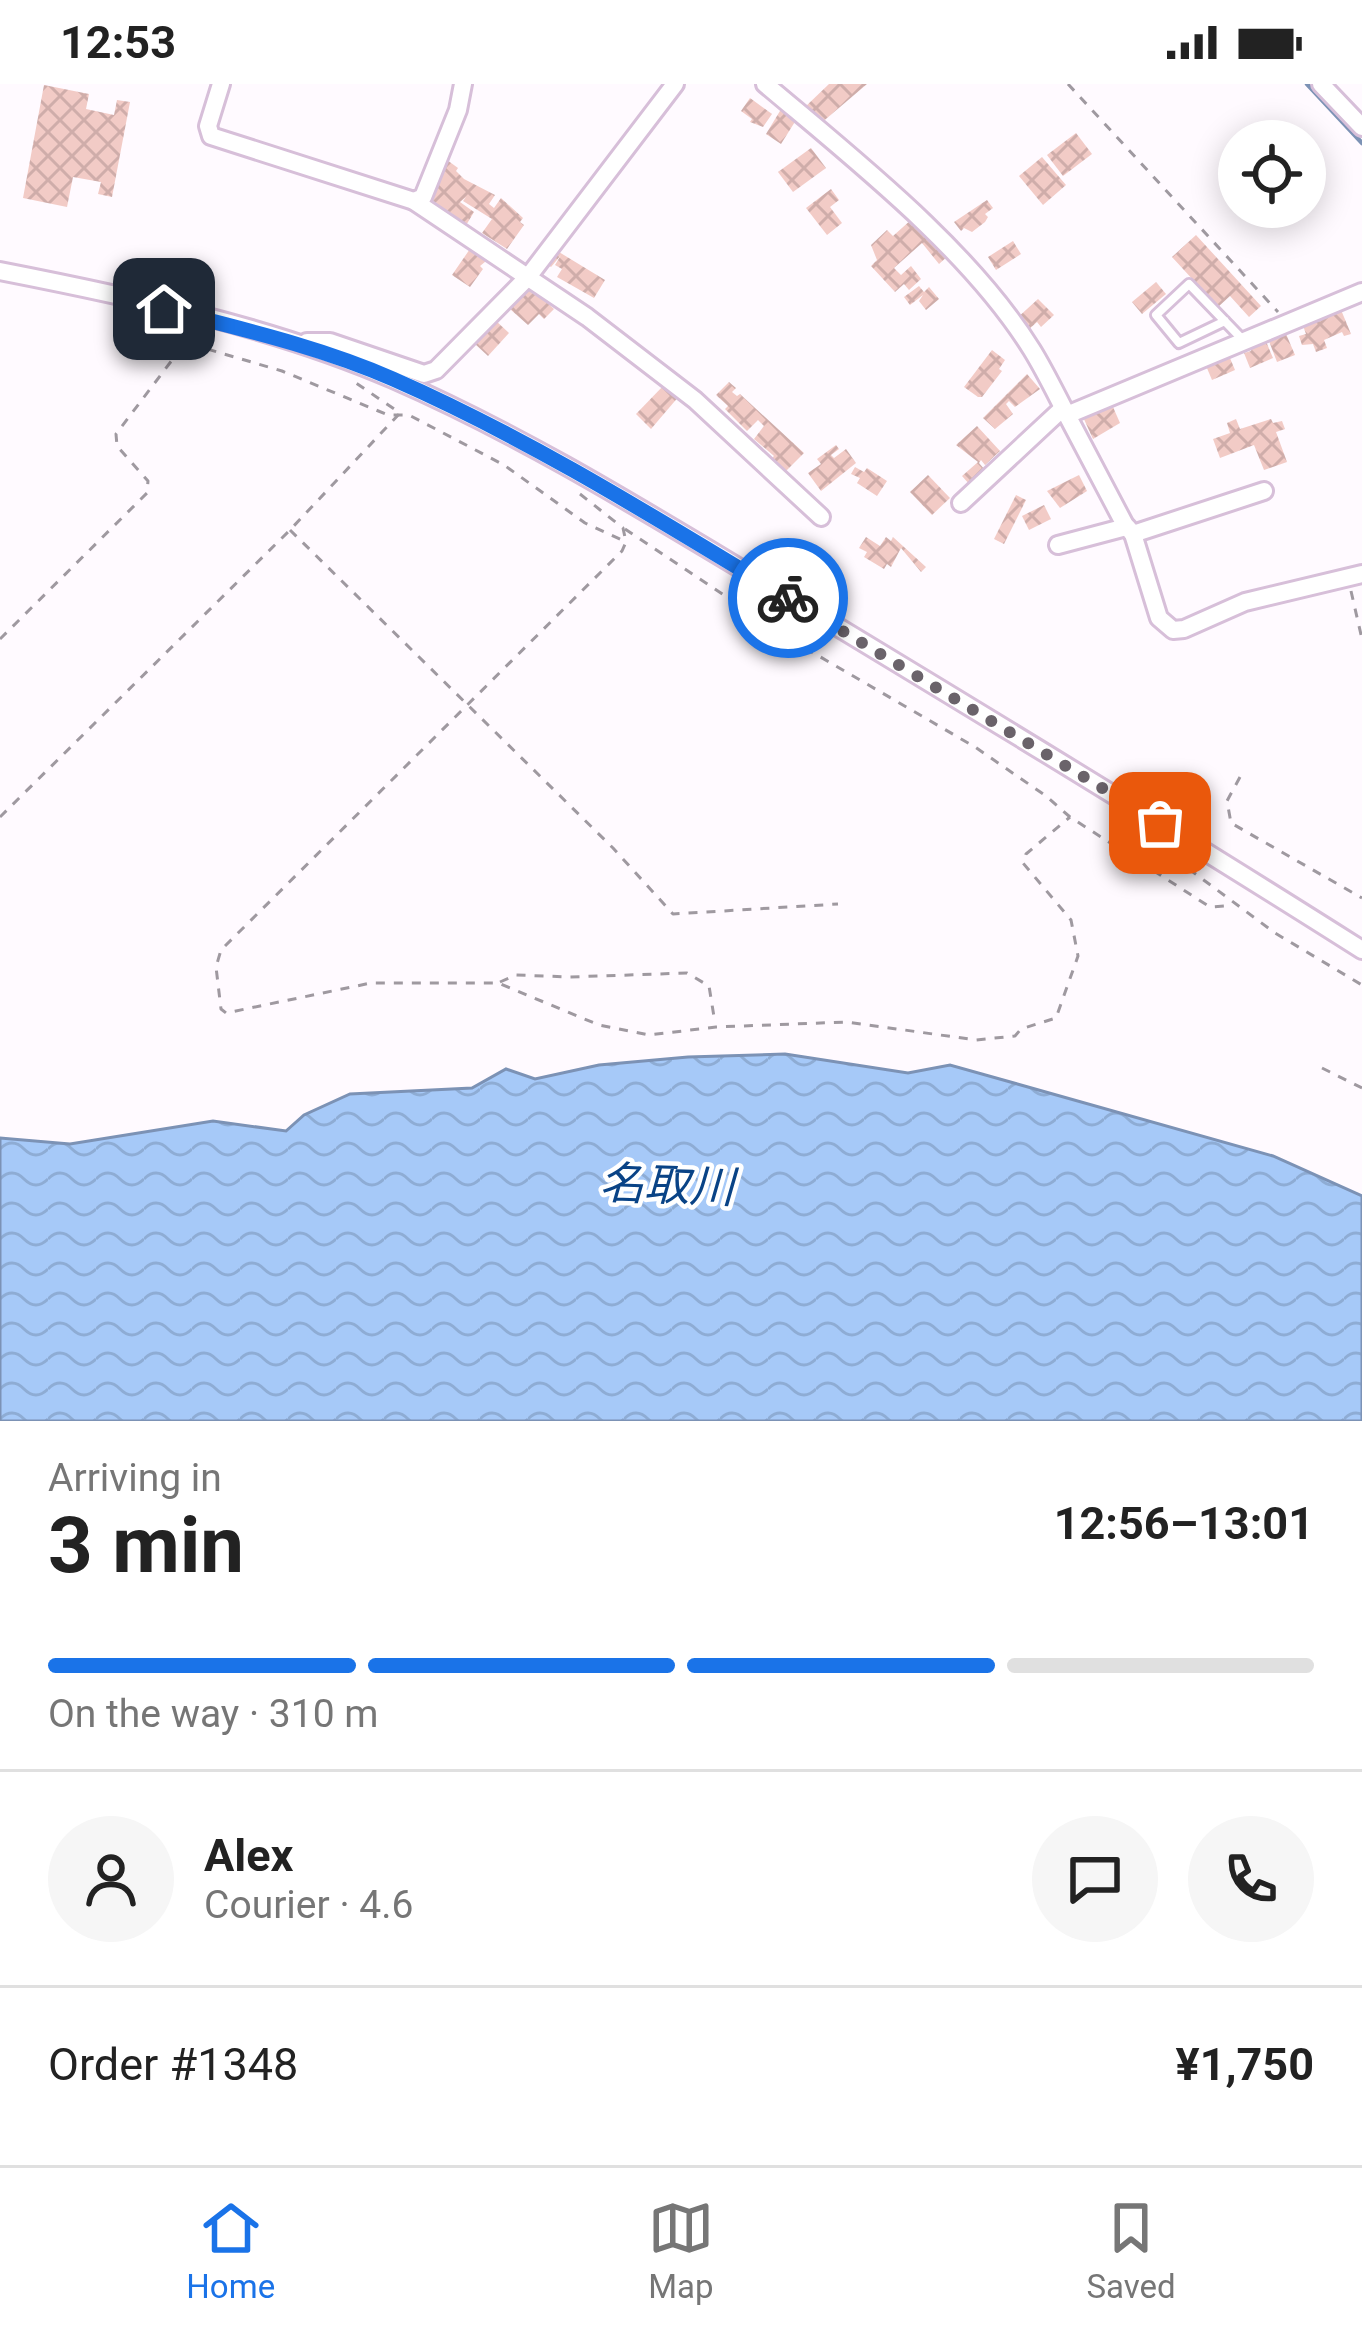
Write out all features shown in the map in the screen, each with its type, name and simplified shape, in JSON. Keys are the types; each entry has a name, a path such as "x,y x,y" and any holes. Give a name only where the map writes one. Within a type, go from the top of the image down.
{"street":[{"path":"221,84 208,126 211,136 415,201 587,317 695,400 821,517"},
{"path":"415,201 423,197 458,110 463,84"},
{"path":"300,344 330,342 429,374 528,278 675,84"},
{"path":"765,84 919,218 1030,347 1130,530 1159,618 1173,630 1245,602 1355,576"},
{"path":"1321,84 1362,128"},
{"path":"0,272 79,287 300,344 390,377 528,442 1081,774 1362,950"},
{"path":"961,502 1065,412 1362,292"},
{"path":"1058,545 1130,530 1264,491"}],"lane":[{"path":"1225,322 1179,343 1156,315 1189,284 1244,341"}],"path":[{"path":"1068,84 1288,323"},
{"path":"0,639 147,493 148,482 117,446 116,434 182,347 199,344 388,415 400,413"},
{"path":"350,379 400,413 504,465 585,523 626,542"},
{"path":"0,818 290,530 400,413"},
{"path":"568,484 623,528 793,641 975,747 1070,817 1210,907 1225,906 1228,899"},
{"path":"623,528 626,542 622,551 221,950 216,967 221,1009 232,1014 371,982 498,982 622,1032 649,1035 716,1027 861,1023 976,1040 1015,1036 1021,1029 1056,1018 1078,956 1071,920 1023,862 1026,854 1070,817"},
{"path":"290,530 614,848 673,914 838,904"},
{"path":"1355,576 1362,639"},
{"path":"1240,776 1227,801 1231,823 1362,898"},
{"path":"1134,828 1228,899 1362,986"},
{"path":"498,982 516,974 687,973 709,986 716,1027"},
{"path":"1322,1068 1362,1088"}],"water":[{"name":"名取川","path":"785,1054 908,1073 950,1065 1273,1156 1362,1196 1362,1421 0,1421 0,1138 70,1144 213,1121 286,1131 304,1115 350,1094 472,1088 506,1069 535,1079 599,1065"}],"building":[{"path":"829,84 867,84 820,124 804,108"},
{"path":"44,85 89,94 86,109 114,115 117,100 130,102 112,197 98,194 101,182 73,177 67,207 23,198"},
{"path":"750,98 772,114 763,127 750,122 741,111"},
{"path":"783,106 798,117 781,144 766,134"},
{"path":"1076,133 1092,154 1063,176 1047,155"},
{"path":"811,148 826,168 793,192 778,172"},
{"path":"1042,157 1066,185 1043,205 1019,176"},
{"path":"447,160 464,179 495,195 489,204 494,208 501,198 523,218 524,225 507,249 482,233 492,219 463,201 466,197 460,202 474,212 465,227 424,196"},
{"path":"831,189 839,200 830,207 842,223 827,235 806,208"},
{"path":"987,200 993,208 985,214 985,222 972,232 961,231 954,222"},
{"path":"912,219 949,255 939,264 922,243 894,268 901,275 911,266 921,279 909,290 904,284 895,292 871,266 877,260 871,245 887,230 893,236"},
{"path":"1196,235 1261,306 1249,317 1230,296 1218,307 1172,257"},
{"path":"1013,241 1021,254 996,270 988,257"},
{"path":"472,246 491,257 480,266 483,269 470,287 452,275"},
{"path":"554,249 605,280 594,298 557,277 562,269 555,265 561,255 551,267 544,262"},
{"path":"1156,282 1166,294 1142,314 1132,302"},
{"path":"919,286 924,292 929,287 939,299 926,310 919,301 923,295 910,305 904,297"},
{"path":"530,287 554,309 544,319 539,314 528,325 510,309"},
{"path":"1038,299 1054,315 1041,327 1037,322 1027,331 1016,319"},
{"path":"1339,305 1351,334 1342,332 1324,340 1327,348 1316,352 1313,344 1302,345 1299,336 1306,334 1301,320"},
{"path":"495,320 509,333 488,356 474,343"},
{"path":"1286,334 1295,355 1277,362 1269,341"},
{"path":"1265,339 1273,358 1250,368 1244,353"},
{"path":"992,350 1005,360 1002,371 978,397 964,387"},
{"path":"1227,351 1235,370 1212,380 1204,361"},
{"path":"1027,374 1040,389 1015,407 1009,401 1006,404 1013,414 995,429 983,418"},
{"path":"729,382 736,388 732,392 740,394 804,453 783,474 770,460 774,456 754,439 764,426 758,420 747,431 716,395"},
{"path":"665,384 680,395 651,429 636,414"},
{"path":"1108,406 1120,423 1093,439 1083,417"},
{"path":"1236,419 1240,429 1271,419 1282,421 1285,429 1276,432 1287,462 1264,470 1254,445 1220,458 1213,439 1230,433 1227,423"},
{"path":"977,426 1000,451 985,465 981,460 985,470 970,485 962,476 978,462 956,445"},
{"path":"836,445 834,458 846,449 856,463 821,491 808,473"},
{"path":"855,467 864,472 867,468 887,481 877,496 857,483 860,478 851,474"},
{"path":"928,475 950,498 932,515 910,492"},
{"path":"1079,475 1087,491 1060,508 1047,491"},
{"path":"1016,495 1026,500 1004,544 994,539"},
{"path":"1044,505 1051,519 1029,530 1022,516"},
{"path":"866,537 880,546 886,537 891,541 893,537 926,567 921,572 901,548 891,567 887,564 884,569 864,557 867,552 859,548"}],"waterway":[{"path":"1307,84 1362,143"}],"way so far":[{"path":"788,598 1160,823"}],"route":[{"path":"164,309 293,342 390,377 528,442 788,598"}]}
